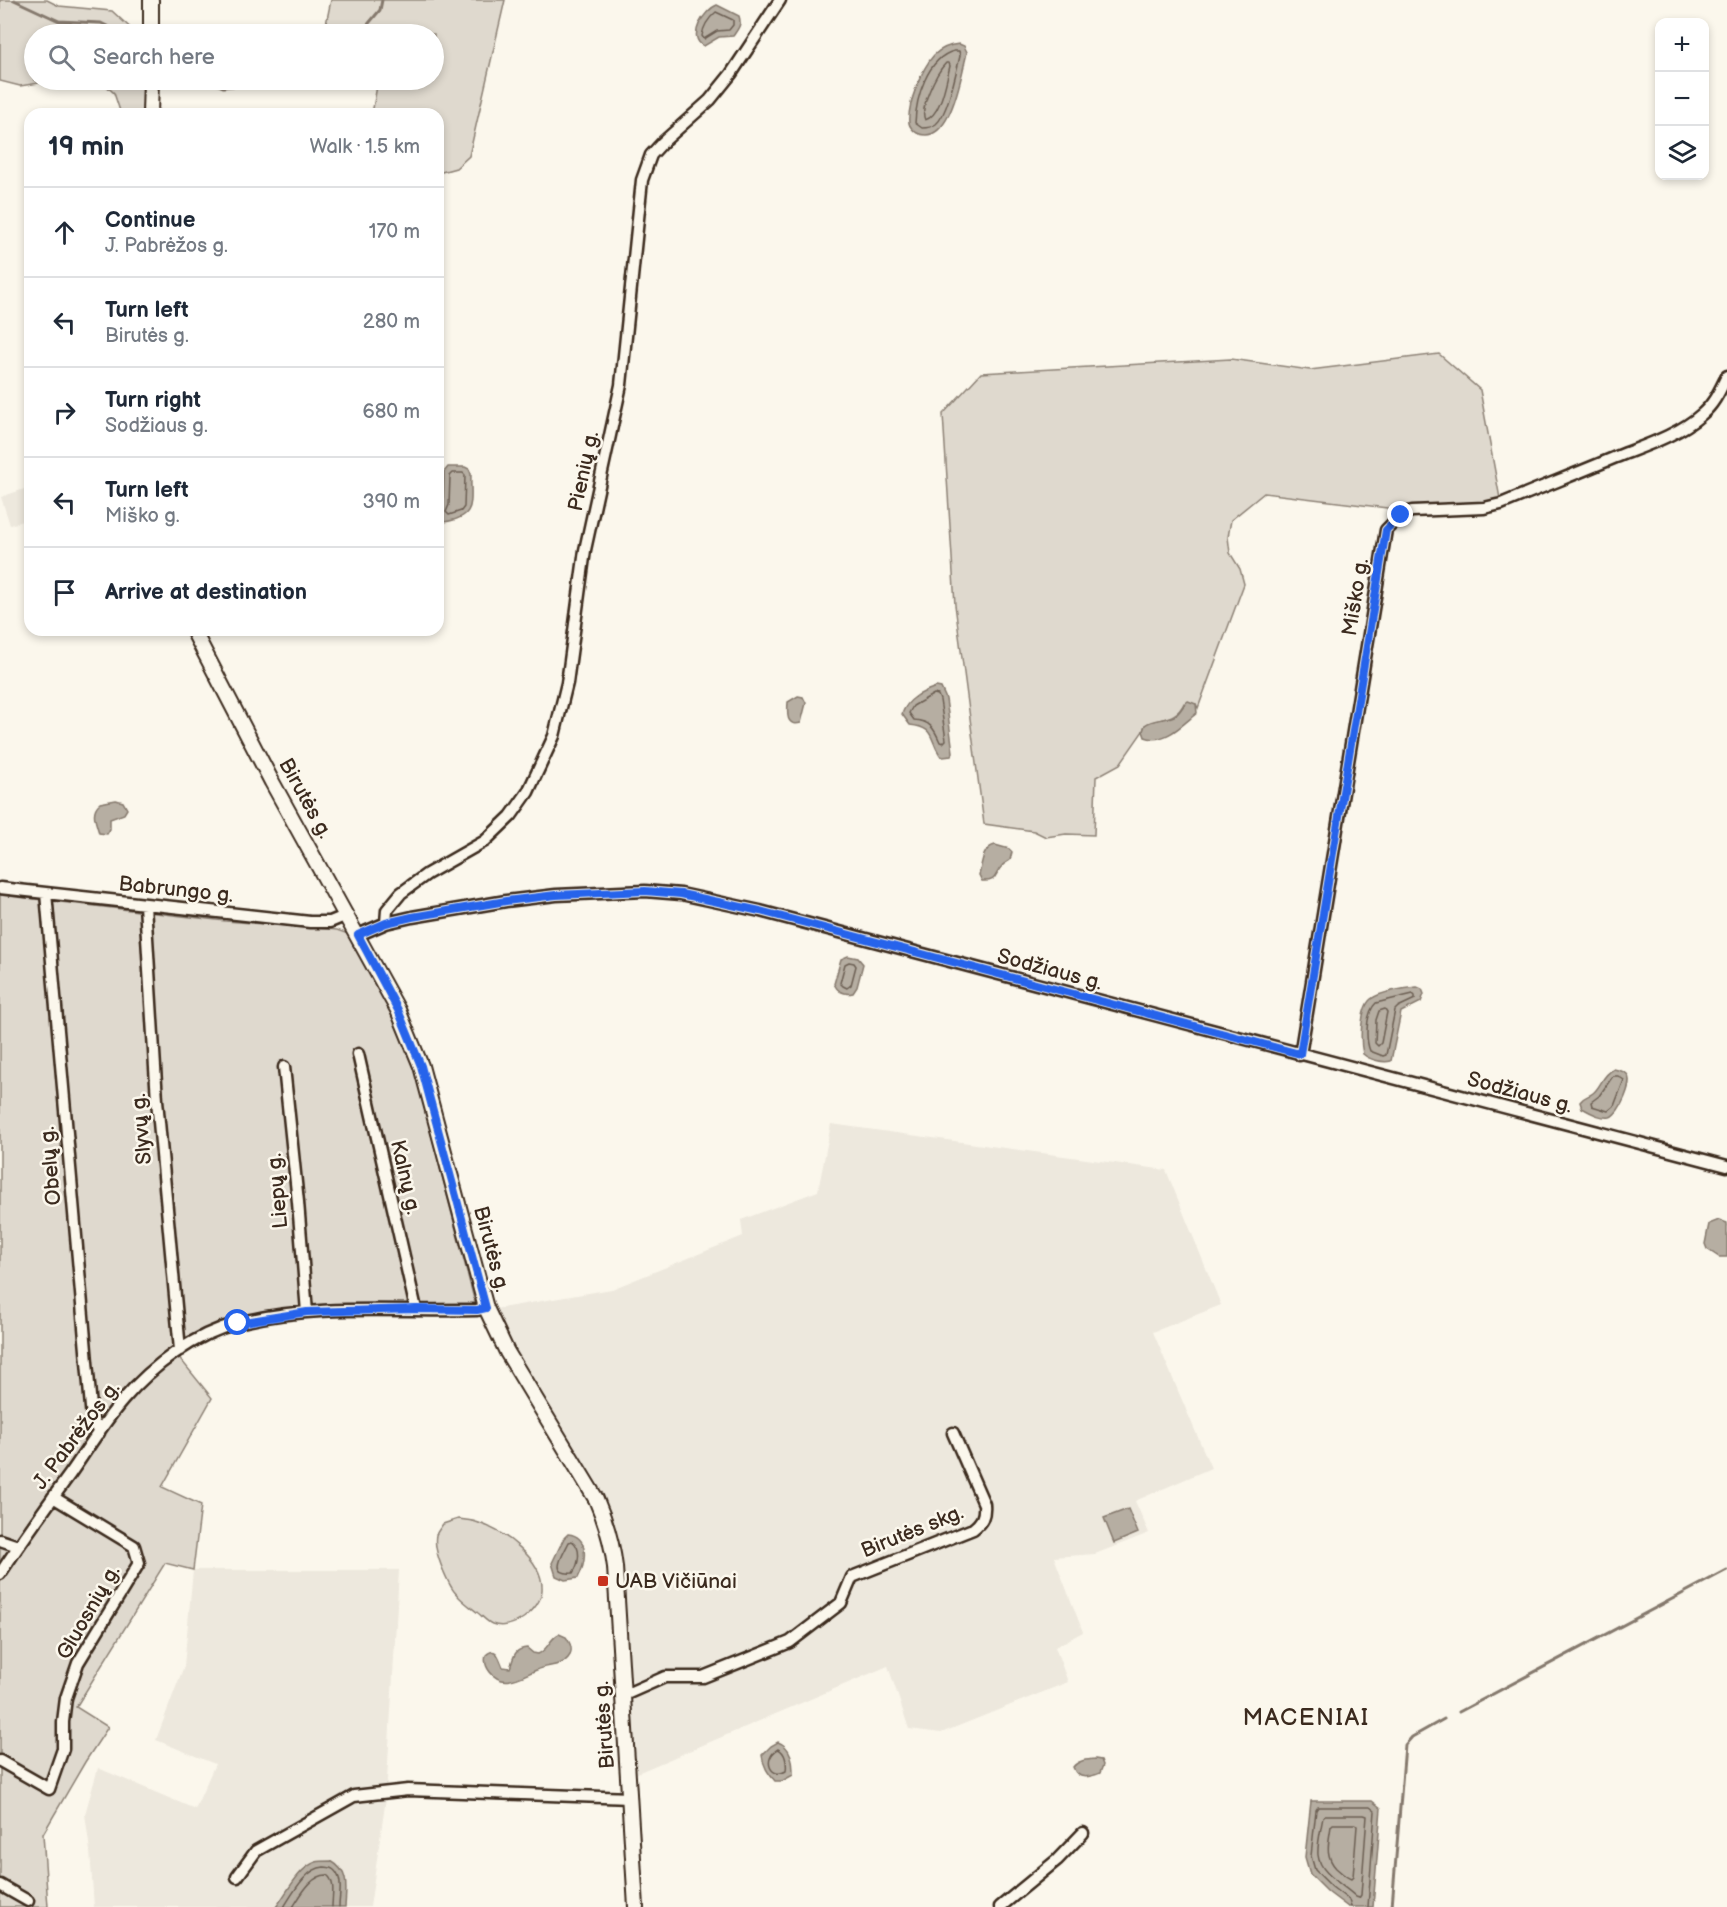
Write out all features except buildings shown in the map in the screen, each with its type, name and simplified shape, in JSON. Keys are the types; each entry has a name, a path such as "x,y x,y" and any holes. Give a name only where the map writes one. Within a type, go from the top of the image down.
{"main road":[{"path":"151,0 151,24"},
{"path":"150,108 151,90"},
{"name":"Birutės g.","path":"196,636 272,782 398,1010 421,1066 486,1308 507,1353 596,1499 604,1518 610,1536 615,1567 636,1907"}],"street":[{"name":"Pienių g.","path":"386,923 387,910 401,893 427,874 484,841 511,816 528,792 554,736 567,683 585,550 621,385 642,180 651,155 663,141 710,100 731,74 780,0"},
{"name":"Miško g.","path":"1300,1054 1386,530 1401,515 1412,511 1484,508 1501,504 1639,448 1694,421 1715,400 1727,376"},
{"name":"Babrungo g.","path":"0,888 310,922 330,922 347,915"},
{"name":"Sodžiaus g.","path":"358,935 386,923 506,901 556,895 645,891 681,894 760,911 1727,1166"},
{"name":"Obelų g.","path":"46,894 92,1419 99,1433"},
{"name":"Slyvų g.","path":"145,905 158,1100 180,1350"},
{"name":"Kalnų g.","path":"358,1054 416,1309"},
{"name":"Liepų g.","path":"284,1066 307,1312"},
{"name":"J. Pabrėžos g.","path":"0,1574 122,1401 152,1371 180,1350 218,1330 238,1323 307,1312 486,1308"},
{"name":"Birutės skg.","path":"622,1696 665,1677 703,1677 790,1642 841,1603 852,1576 973,1529 981,1523 984,1504 953,1433"},
{"name":"Gluosnių g.","path":"0,1761 49,1789 63,1749 66,1698 78,1663 139,1563 134,1546 53,1497"},
{"path":"0,1540 18,1546"},
{"path":"237,1877 256,1851 354,1797 408,1790 630,1798"},
{"path":"1000,1907 1057,1860 1083,1833"},
{"path":"0,1885 28,1901"}],"shaded area":[{"path":"0,0 47,0 59,6 112,11 126,24 24,24 24,85 0,81"},
{"path":"331,0 505,0 469,156 456,168 444,171 444,108 373,108 376,90 444,90 444,24 326,24"},
{"path":"111,90 145,90 144,108 119,108"},
{"path":"1439,354 1480,390 1501,504 1412,511 1264,493 1231,520 1228,537 1230,553 1240,569 1244,584 1198,708 1196,704 1184,703 1181,709 1172,716 1145,725 1120,764 1096,777 1094,835 1066,834 1046,837 1034,831 984,824 955,605 943,414 981,373 1231,359 1310,370"},
{"path":"24,489 24,521 10,525 1,497"},
{"path":"0,895 225,921 337,930 351,935 390,1005 412,1060 475,1303 314,1306 279,1309 240,1317 209,1328 173,1350 212,1398 162,1487 201,1505 193,1570 165,1563 76,1707 108,1727 43,1834 48,1907 0,1907"},
{"path":"831,1124 1166,1170 1221,1305 1153,1332 1211,1468 1135,1501 1149,1533 1095,1554 1054,1557 1083,1632 1055,1647 1068,1682 941,1733 909,1729 888,1666 635,1774 624,1572 614,1524 495,1309 612,1289 743,1236 741,1220 818,1191"},
{"path":"458,1519 476,1522 498,1532 520,1547 536,1567 541,1579 542,1590 537,1605 524,1618 508,1625 492,1624 462,1600 452,1588 439,1560 435,1541 443,1524"},
{"path":"193,1570 399,1570 386,1798 370,1907 94,1907 85,1814 98,1768 195,1809 215,1764 156,1740 184,1666"}],"water":[{"path":"717,5 739,16 740,24 733,36 719,37 704,46 697,37 699,24 707,12"},
{"path":"959,44 964,46 967,52 957,93 946,121 938,130 928,135 917,133 910,126 909,115 920,77 929,61 937,53 945,47"},
{"path":"448,467 469,469 471,500 467,512 455,520 444,522 444,472"},
{"path":"936,687 941,688 946,699 953,752 951,756 940,755 928,731 910,725 902,714 911,700"},
{"path":"798,696 803,697 806,703 801,723 796,724 788,718 788,702"},
{"path":"1188,701 1196,704 1197,713 1186,723 1166,736 1152,739 1145,737 1143,731 1145,725 1174,716"},
{"path":"116,800 123,802 127,809 124,814 110,819 110,829 107,834 99,833 95,817 97,806 100,803"},
{"path":"995,845 1012,852 1010,860 1003,865 993,879 982,881 979,875 983,857 987,849"},
{"path":"848,956 858,958 863,964 857,987 853,993 847,994 839,991 834,984 841,959"},
{"path":"1417,987 1422,989 1424,994 1421,1002 1401,1012 1391,1061 1377,1061 1363,1054 1362,1025 1367,1003 1380,994"},
{"path":"1614,1069 1626,1073 1629,1083 1622,1104 1614,1115 1603,1117 1582,1108 1580,1102 1596,1090 1607,1074"},
{"path":"1719,1220 1727,1223 1727,1257 1719,1257 1707,1249 1705,1244 1709,1224"},
{"path":"1128,1509 1138,1533 1114,1543 1104,1518"},
{"path":"568,1534 580,1540 583,1545 584,1558 578,1578 565,1580 556,1576 552,1563"},
{"path":"559,1634 566,1637 571,1648 570,1655 563,1663 509,1680 496,1677 486,1666 486,1655 495,1652 503,1667 510,1668 519,1650 527,1648 538,1654"},
{"path":"778,1742 789,1751 793,1765 793,1775 782,1781 775,1781 770,1775 762,1755"},
{"path":"1101,1760 1103,1765 1100,1773 1088,1777 1081,1776 1073,1767 1080,1762"},
{"path":"1311,1801 1372,1801 1381,1808 1373,1907 1348,1907 1310,1874 1305,1857"},
{"path":"331,1861 341,1870 346,1881 345,1907 276,1907 304,1870 316,1862"}],"waterway":[{"path":"14,0 59,21 103,24"},
{"path":"368,24 380,10 382,0"},
{"path":"1459,1712 1727,1570"},
{"path":"1392,1907 1405,1745 1412,1737 1444,1719"}],"place":[{"name":"UAB Vičiūnai","path":"603,1581"}],"district":[{"name":"MACENIAI","path":"1306,1717"}],"route":[{"path":"238,1323 307,1312 486,1308 421,1066 409,1033 387,987 358,935 386,923 506,901 556,895 645,891 681,894 760,911 1300,1054 1386,530 1401,515"}]}
